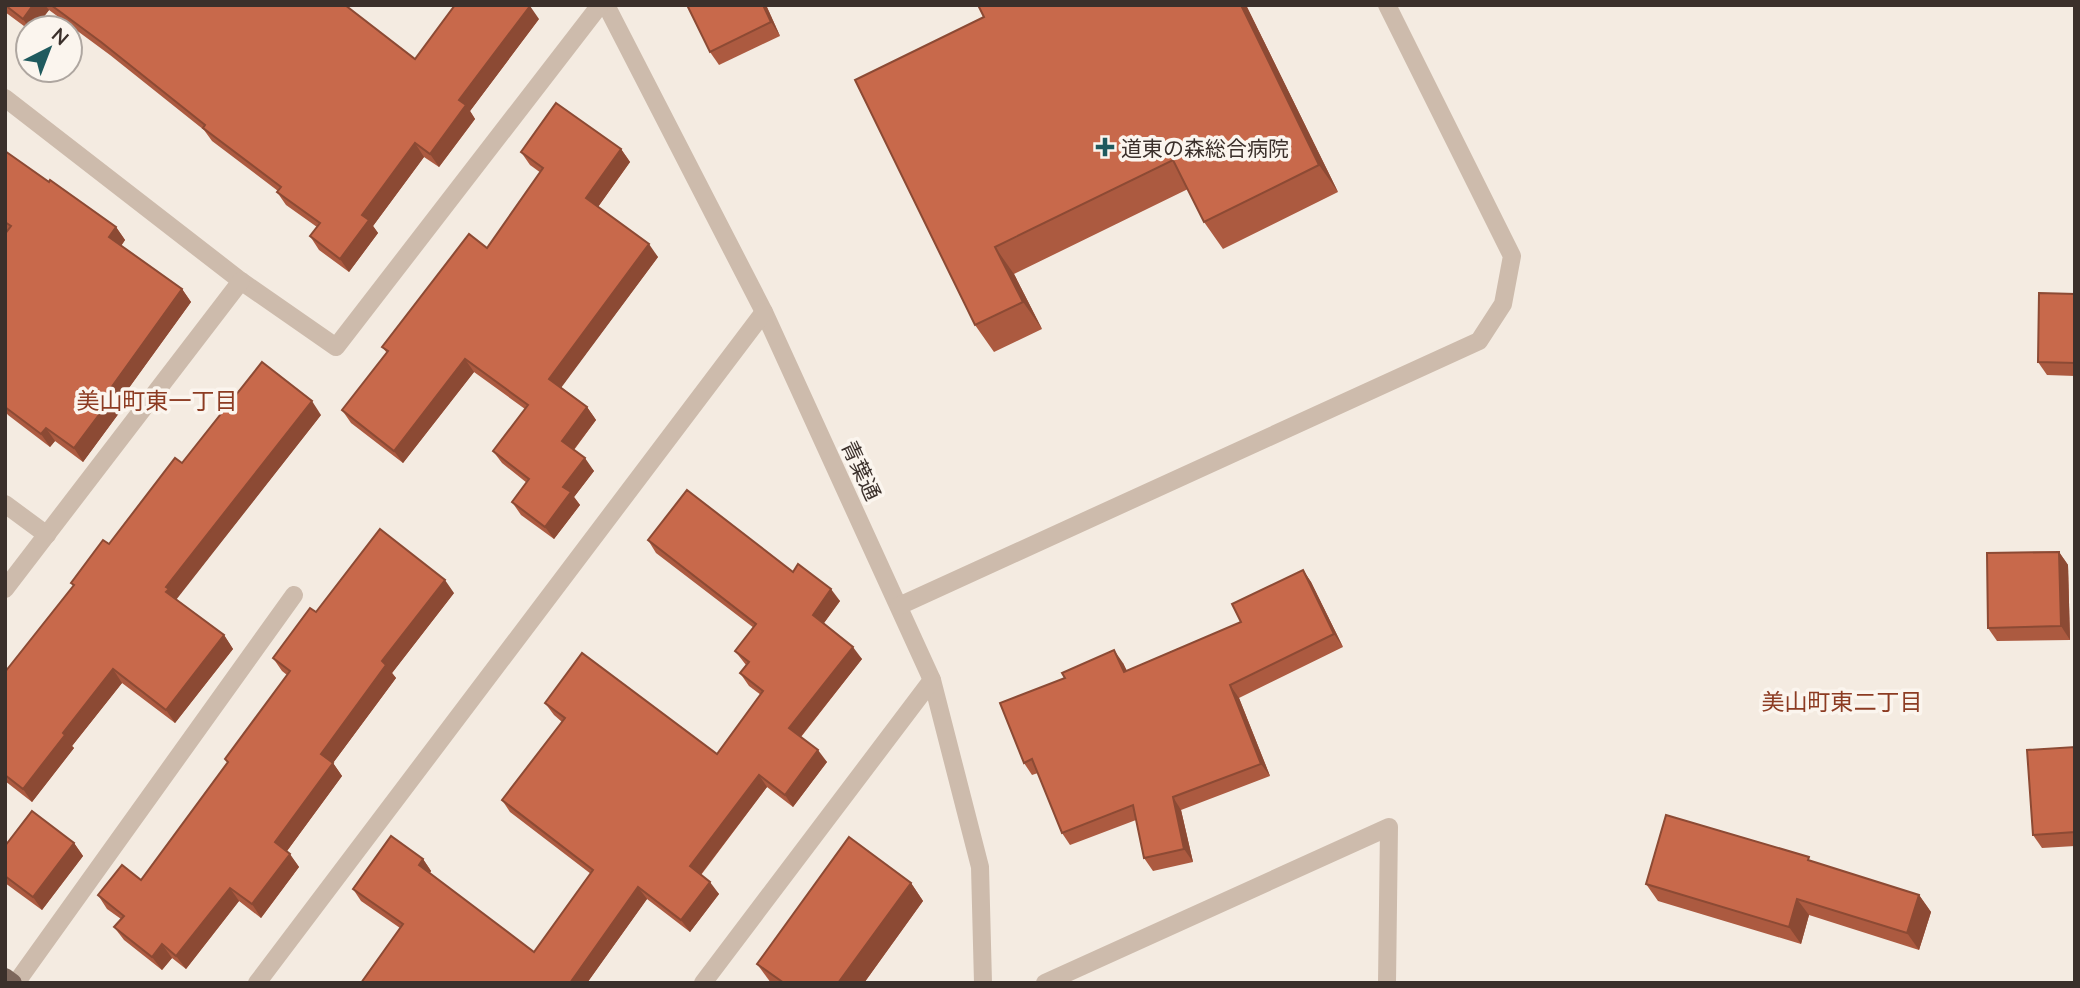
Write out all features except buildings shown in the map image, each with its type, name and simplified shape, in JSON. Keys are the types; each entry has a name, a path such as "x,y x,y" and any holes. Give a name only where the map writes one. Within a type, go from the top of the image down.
{"main road":[{"path":"5,977 14,983"}],"street":[{"path":"5,98 241,281 336,347 600,5"},
{"name":"青葉通","path":"606,5 765,312 932,680 980,867 983,983"},
{"path":"899,606 1479,341 1503,304 1512,256 1387,5"},
{"path":"5,589 241,281"},
{"path":"257,983 765,312"},
{"path":"5,504 47,535"},
{"path":"14,983 294,595"},
{"path":"703,983 932,680"},
{"path":"1045,983 1389,827 1387,983"}],"place":[{"name":"道東の森総合病院","path":"1105,147"}],"district":[{"name":"美山町東一丁目","path":"157,400"},
{"name":"美山町東二丁目","path":"1842,701"}]}
